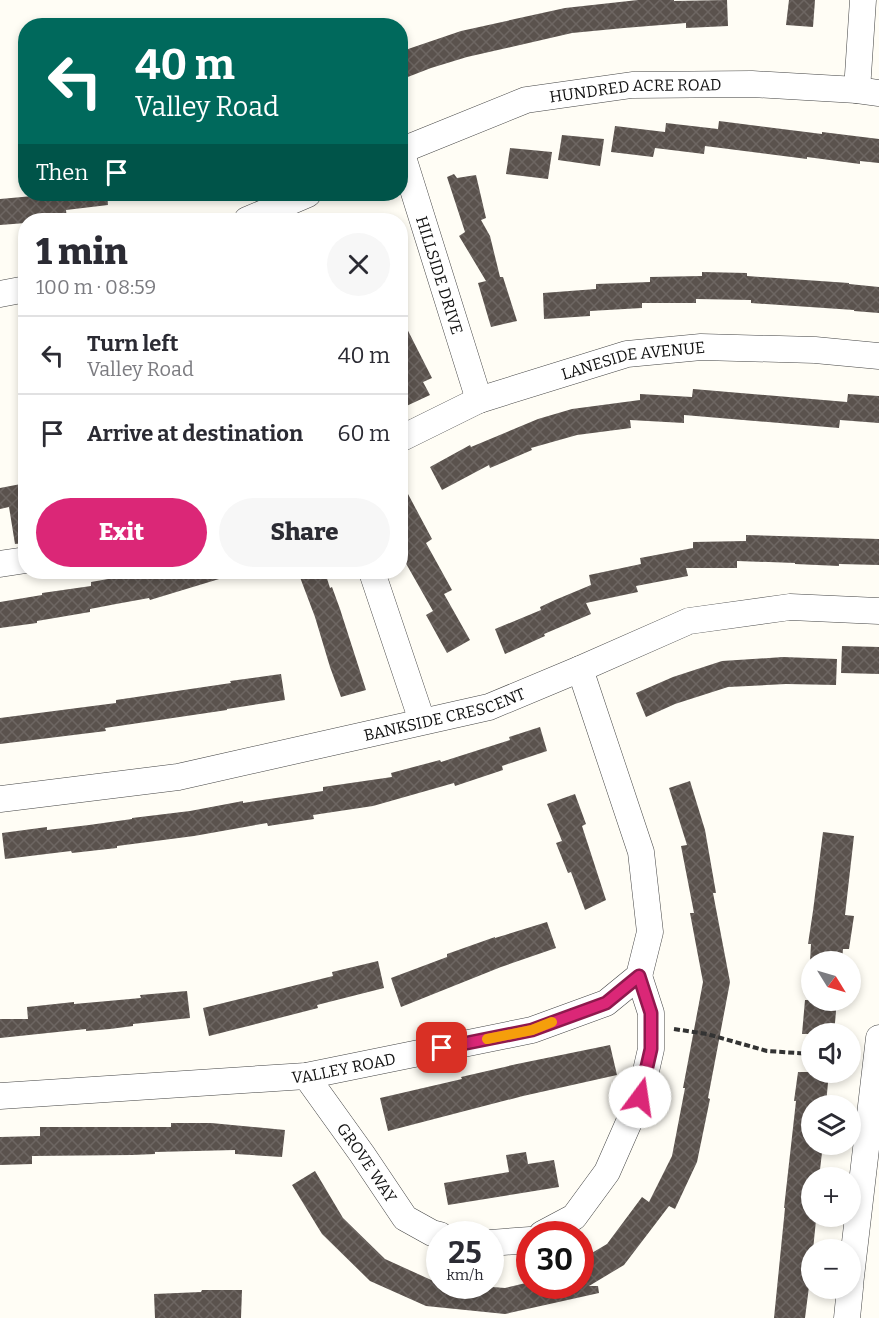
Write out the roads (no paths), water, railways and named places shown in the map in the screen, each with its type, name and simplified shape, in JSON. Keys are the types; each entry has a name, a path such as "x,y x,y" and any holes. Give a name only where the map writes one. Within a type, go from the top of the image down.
{"street":[{"path":"863,0 868,92"},
{"name":"HUNDRED ACRE ROAD","path":"408,148 526,100 632,85 752,84 868,92"},
{"name":"HILLSIDE DRIVE","path":"408,173 479,400"},
{"path":"263,213 292,201"},
{"path":"0,294 18,291"},
{"name":"LANESIDE AVENUE","path":"408,435 479,400 627,354 701,347 815,350 879,356"},
{"path":"0,564 18,561"},
{"path":"374,579 422,721"},
{"name":"BANKSIDE CRESCENT","path":"0,799 178,777 489,707 689,621 790,606 879,611"},
{"path":"566,1221 574,1217 607,1172 640,1097 651,1049 651,1013 639,976 650,932 641,852 580,669"},
{"name":"VALLEY ROAD","path":"0,1096 306,1076 532,1030 606,1003 639,976"},
{"path":"856,1239 879,1038"},
{"name":"GROVE WAY","path":"306,1076 405,1218 426,1230"},
{"path":"847,1318 849,1299"}]}
